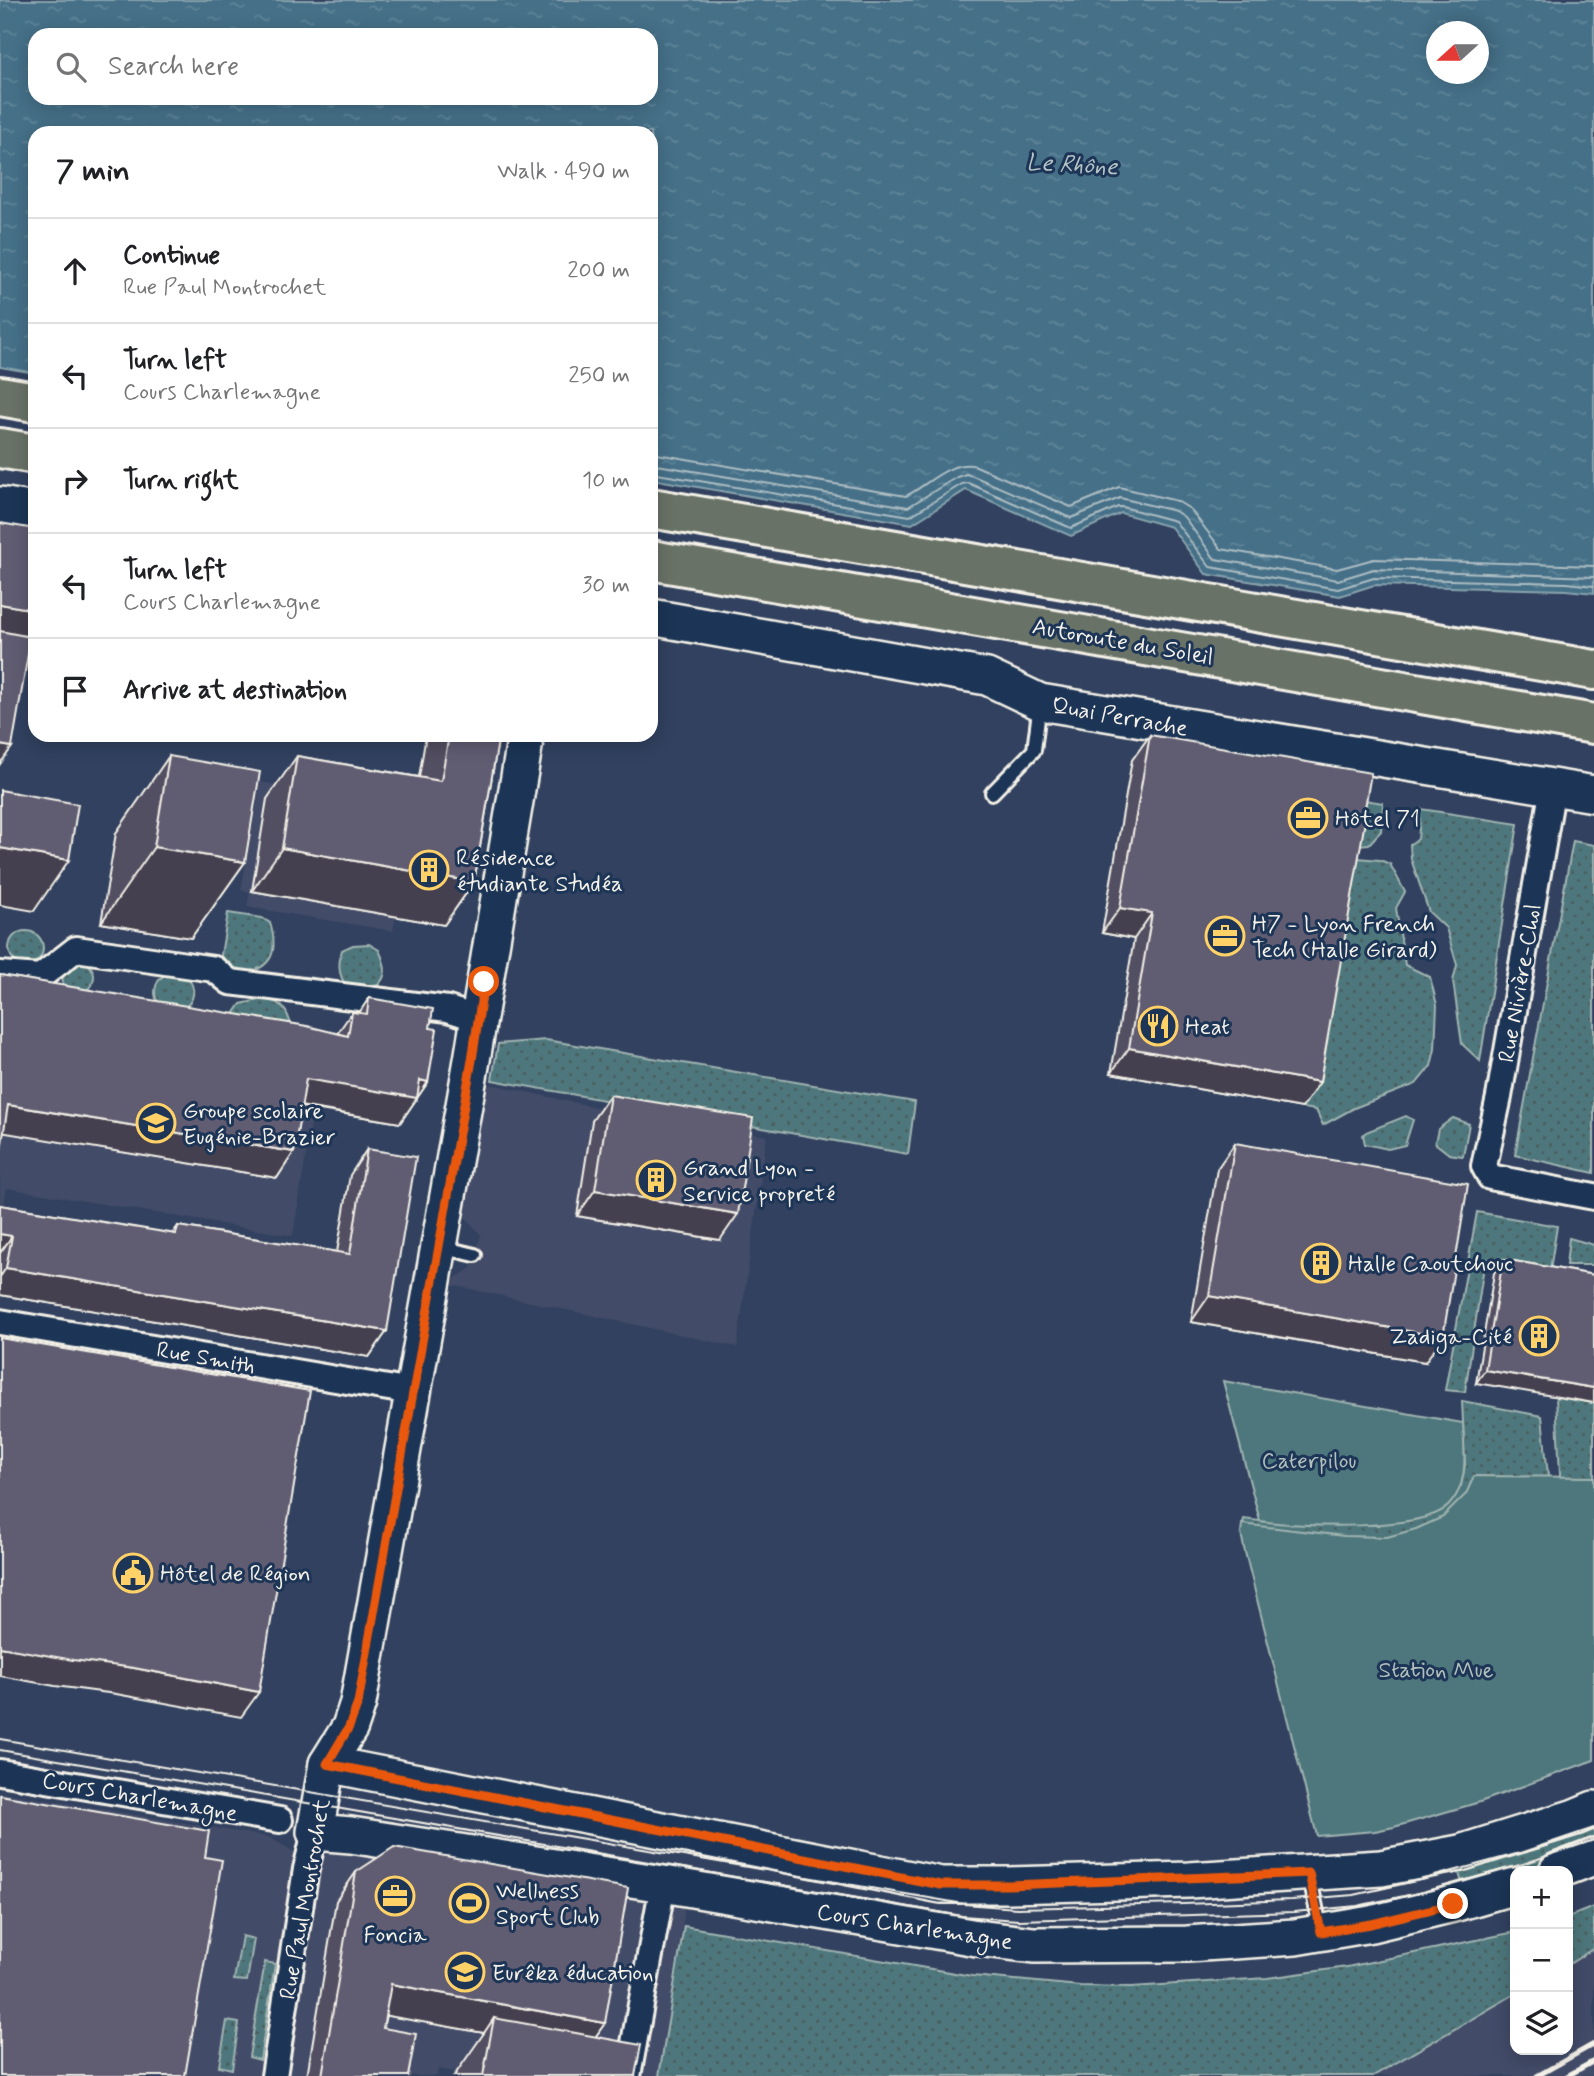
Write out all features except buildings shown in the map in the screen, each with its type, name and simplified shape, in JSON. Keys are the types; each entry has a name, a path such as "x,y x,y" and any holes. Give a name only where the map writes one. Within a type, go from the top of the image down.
{"highway":[{"path":"0,396 28,401"},
{"path":"0,448 28,453"},
{"path":"658,509 1594,670"},
{"name":"Autoroute du Soleil","path":"658,561 1594,724"},
{"path":"1501,709 1594,736"}],"street":[{"path":"0,505 28,510"},
{"name":"Quai Perrache","path":"658,618 987,677 1040,702 1594,794"},
{"name":"Rue Paul Montrochet","path":"274,2076 306,1869 327,1764 349,1727 358,1703 479,1019 525,742"},
{"name":"Rue Nivière-Chol","path":"1553,787 1499,1097 1484,1166 1490,1177 1594,1197"},
{"path":"0,974 40,977 76,949 214,969 230,982 448,1009 479,1019"},
{"name":"Rue Smith","path":"0,1322 412,1392"},
{"name":"Cours Charlemagne","path":"327,1764 941,1885 1009,1885 1381,1868 1460,1853 1594,1809"},
{"name":"Cours Charlemagne","path":"0,1772 280,1820"},
{"name":"Cours Charlemagne","path":"315,1832 351,1835 663,1884 977,1938 1034,1945 1187,1944 1295,1937 1371,1924 1510,1887"},
{"path":"1570,1866 1594,1857"},
{"path":"628,2076 663,1884"}],"lane":[{"path":"992,793 1034,750 1040,702"},
{"path":"438,1247 475,1255"},
{"path":"1309,1873 1321,1932"}],"shaded area":[{"path":"260,782 393,804 412,824 393,931 247,907 250,892 241,890"},
{"name":"Groupe scolaire Eugénie-Brazier","path":"0,1004 322,1057 293,1236 7,1188 0,1224"},
{"path":"486,1083 590,1106 767,1136 737,1347 447,1284 471,1268 481,1235 463,1214"},
{"path":"0,1792 269,1837 301,1856 327,1851 686,1901 659,2076 477,2076 438,2069 437,2076 0,2076"},
{"path":"1594,1948 1594,2076 1373,2076 1510,1997 1510,2055 1573,2055 1573,1962"}],"green space":[{"path":"1353,798 1383,803 1381,831 1369,844 1347,846"},
{"path":"1421,809 1518,824 1480,1061 1462,1044 1453,981 1457,965 1446,928 1429,912 1411,859 1410,844 1418,839"},
{"path":"1573,841 1594,845 1594,1173 1515,1155"},
{"path":"1346,857 1380,860 1390,864 1405,892 1396,908 1405,965 1430,977 1437,1005 1435,1049 1431,1066 1416,1084 1354,1108 1323,1125 1316,1110 1302,1108"},
{"path":"228,913 262,918 270,923 273,951 266,963 252,972 241,974 220,961"},
{"path":"26,931 38,936 43,948 38,960 26,965 14,960 9,948 14,936"},
{"path":"369,944 379,950 382,957 385,968 383,978 370,991 346,986 339,968 342,950 353,945"},
{"path":"70,962 86,962 92,968 94,979 87,990 66,989 62,974"},
{"path":"169,972 187,976 192,986 192,999 182,1010 158,1003 156,998 156,985"},
{"path":"264,999 281,1006 290,1020 293,1033 232,1017 241,1004"},
{"path":"546,1040 915,1102 908,1154 492,1080 498,1044"},
{"path":"1406,1116 1413,1120 1405,1145 1388,1149 1365,1144 1363,1135 1366,1132"},
{"path":"1453,1118 1469,1124 1463,1156 1449,1154 1435,1143 1438,1129"},
{"path":"1477,1212 1557,1226 1550,1270 1485,1259 1465,1392 1445,1390"},
{"path":"1569,1238 1594,1245 1594,1265 1566,1265"},
{"name":"Caterpilou","path":"1223,1381 1463,1423 1463,1477 1456,1496 1449,1505 1435,1514 1388,1524 1329,1526 1260,1521"},
{"path":"1556,1397 1594,1403 1594,1493 1561,1494"},
{"path":"1462,1401 1542,1416 1550,1496 1417,1540 1241,1533 1244,1519 1379,1525 1461,1486 1465,1465"},
{"name":"Station Mue","path":"1474,1476 1594,1477 1594,1760 1480,1802 1394,1827 1317,1836 1244,1548 1242,1524 1344,1536 1387,1537 1416,1529 1443,1517 1466,1494"},
{"path":"1594,1817 1594,1846 1540,1866 1510,1866 1510,1873 1465,1894 1456,1862"},
{"path":"1594,1907 1594,1948 1573,1962 1573,1929 1573,1915"},
{"path":"684,1926 972,1976 1080,1986 1132,1987 1267,1978 1347,1967 1510,1933 1510,1997 1373,2076 659,2076"},
{"path":"242,1936 254,1939 247,1981 234,1980"},
{"path":"265,1962 275,1964 260,2060 249,2057"},
{"path":"227,2021 239,2023 232,2069 219,2066"}],"water":[{"name":"Le Rhône","path":"0,0 1594,0 1594,593 1374,585 1340,596 1206,574 1171,527 1121,513 1071,536 966,490 912,524 658,480 658,126 28,126 28,372 0,367"}],"tram line":[{"path":"0,1739 964,1904 1017,1908 1292,1900 1354,1895 1520,1853 1594,1828"},
{"path":"0,1750 962,1916 1018,1920 1294,1912 1357,1906 1423,1892 1523,1864 1594,1840"}],"railway":[{"path":"1537,2076 1594,2044"},
{"path":"1567,2076 1594,2061"}],"place":[{"name":"Hôtel 71","path":"1308,818"},
{"name":"Résidence étudiante Studéa","path":"429,870"},
{"name":"H7 - Lyon French Tech (Halle Girard)","path":"1225,936"},
{"name":"Heat","path":"1158,1026"},
{"name":"Groupe scolaire Eugénie-Brazier","path":"156,1123"},
{"name":"Grand Lyon - Service propreté","path":"656,1180"},
{"name":"Halle Caoutchouc","path":"1321,1263"},
{"name":"Zadiga-Cité","path":"1539,1336"},
{"name":"Hôtel de Région","path":"133,1573"},
{"name":"Foncia","path":"395,1896"},
{"name":"Wellness Sport Club","path":"469,1903"},
{"name":"Eurêka éducation","path":"465,1972"}],"route":[{"path":"484,982 358,1703 349,1727 327,1764 941,1885 1189,1880 1309,1873 1321,1932 1371,1924 1453,1904"}]}
